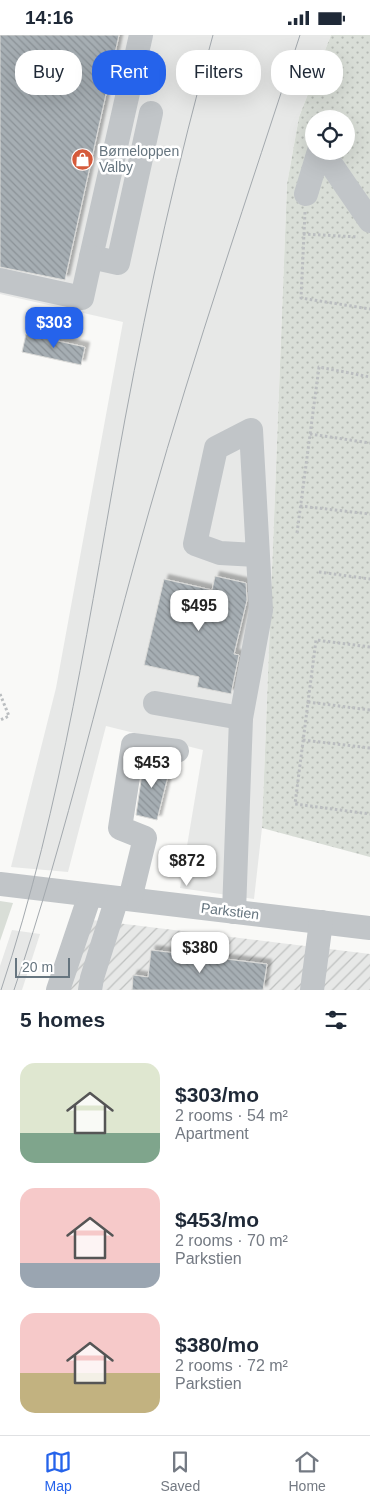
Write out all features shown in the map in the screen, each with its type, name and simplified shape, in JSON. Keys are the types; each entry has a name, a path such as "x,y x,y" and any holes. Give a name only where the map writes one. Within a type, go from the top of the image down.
{"street":[{"path":"0,281 82,298 141,35"},
{"path":"91,257 118,263 151,113"},
{"path":"306,194 318,160"},
{"path":"326,160 365,229"},
{"path":"234,912 241,718 261,610 258,555 253,468 251,429 216,448 195,544 220,553 258,555"},
{"path":"155,703 241,718"},
{"path":"90,990 92,978 145,838 120,827 133,745 177,751"},
{"name":"Parkstien","path":"0,884 370,928"},
{"path":"58,990 90,895"},
{"path":"312,990 321,922"}],"path":[{"path":"306,194 301,298 370,309"},
{"path":"303,234 365,229"},
{"path":"297,533 319,367 370,377"},
{"path":"310,434 370,443"},
{"path":"300,506 370,514"},
{"path":"319,572 370,579"},
{"path":"370,647 316,640 296,804 370,814"},
{"path":"0,694 10,716 0,720"},
{"path":"308,702 370,710"},
{"path":"304,740 370,748"}],"shaded area":[{"path":"0,35 331,35 325,50 271,50 271,95 308,95 299,117 287,184 262,828 254,899 180,888 203,750 106,726 68,872 11,867 56,688 123,322 0,294"},
{"path":"331,35 370,35 370,857 262,828 287,184 299,117 308,95 343,95 343,50 325,50"},
{"path":"0,901 13,903 0,941"},
{"path":"92,920 370,954 370,990 67,990"},
{"path":"12,930 40,934 22,990 0,990 0,966"}],"building":[{"path":"0,35 119,35 116,50 92,50 92,95 106,95 65,280 0,267"},
{"path":"26,334 85,347 81,365 22,352"},
{"path":"215,576 246,583 247,600 234,654 239,655 231,694 197,687 199,677 144,665 164,579 212,590"},
{"path":"144,760 171,764 157,820 136,815"},
{"path":"151,950 267,964 263,990 132,990 133,975 148,977"}],"tram line":[{"path":"1,990 23,920 58,778 87,635 144,322 176,178 213,35"},
{"path":"14,990 52,871 167,448 300,35"}],"place":[{"name":"Børneloppen Valby","path":"83,159"}]}
